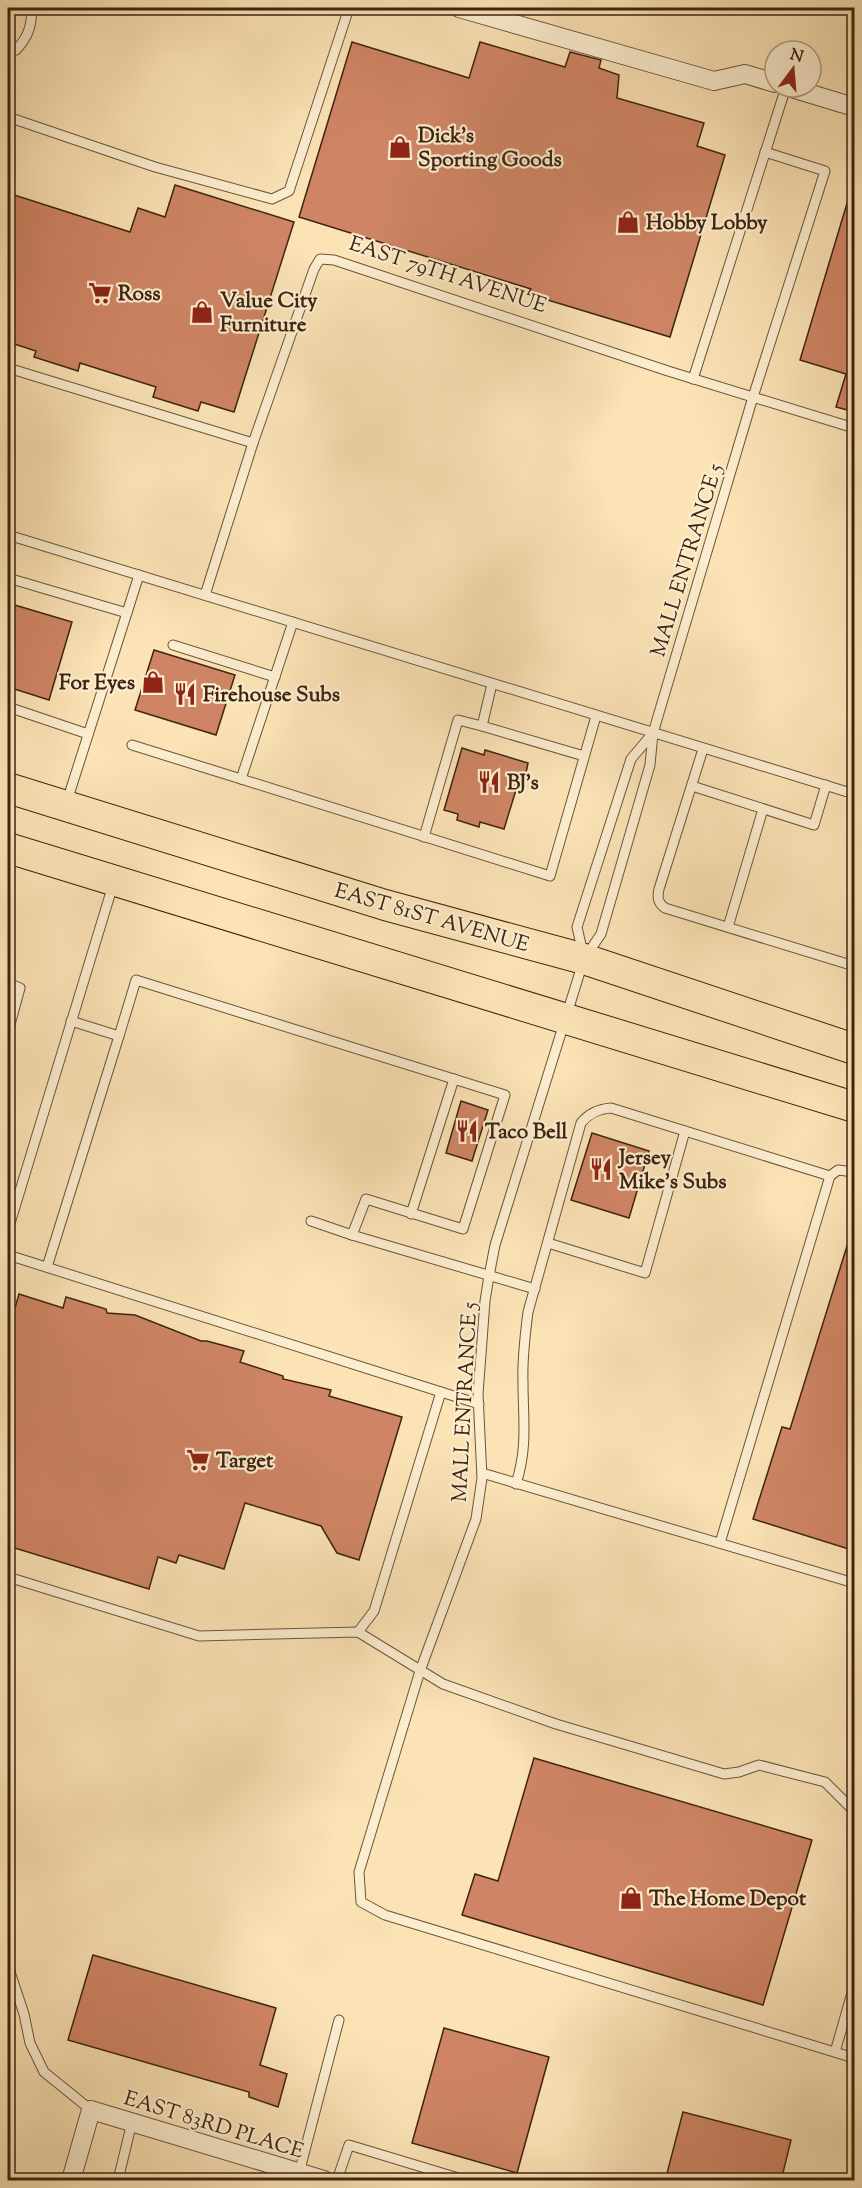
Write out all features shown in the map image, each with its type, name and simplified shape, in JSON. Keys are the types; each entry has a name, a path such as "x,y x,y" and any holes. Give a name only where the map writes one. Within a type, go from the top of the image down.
{"highway":[{"name":"EAST 81ST AVENUE","path":"8,788 386,905 584,959 855,1049"},
{"path":"8,848 855,1107"}],"street":[{"path":"459,8 714,81 745,74 763,79"},
{"path":"823,98 855,107"},
{"path":"70,2181 91,2110"},
{"name":"EAST 83RD PLACE","path":"91,2110 290,2174 324,2181"}],"lane":[{"path":"8,51 16,50 27,39 32,10 24,8"},
{"path":"8,117 155,167 272,199 289,191 349,8"},
{"path":"693,379 783,99"},
{"name":"MALL ENTRANCE 5","path":"765,152 825,171 753,398 653,733 650,765 601,934 584,959 495,1245 485,1301 479,1404 482,1473 476,1519 420,1671 359,1872 361,1902 385,1916 835,2052"},
{"name":"EAST 79TH AVENUE","path":"253,443 314,269 320,259 334,260 693,379 855,428"},
{"path":"8,368 253,443 205,595"},
{"path":"8,535 855,794"},
{"path":"65,806 139,575"},
{"path":"8,578 127,614"},
{"path":"241,780 293,622"},
{"path":"173,645 275,677"},
{"path":"482,726 492,684"},
{"path":"8,707 88,734"},
{"path":"132,746 550,876 596,716"},
{"path":"424,837 458,720 584,756"},
{"name":"MALL ENTRANCE 5","path":"584,959 577,927 631,759 653,733"},
{"path":"703,749 657,897 660,904 665,908 855,966"},
{"path":"692,786 814,825 826,785"},
{"path":"728,927 763,809"},
{"path":"8,1230 114,880"},
{"path":"47,1267 136,980 505,1095 463,1229 366,1199 352,1235"},
{"path":"8,983 20,988 8,1032"},
{"path":"71,1021 119,1036"},
{"path":"411,1214 454,1079"},
{"path":"516,1484 524,1460 524,1342 528,1312 581,1123 588,1114 611,1108 830,1176"},
{"path":"548,1243 645,1273 685,1131"},
{"path":"720,1543 830,1176 838,1170 855,1172"},
{"path":"311,1221 535,1289"},
{"path":"8,1255 479,1404"},
{"path":"358,1632 374,1611 441,1392"},
{"path":"482,1473 855,1583"},
{"path":"8,1577 199,1636 358,1632 443,1684 556,1724 724,1774 739,1773 759,1765 825,1782 849,1806 855,1808"},
{"path":"8,1965 24,2014 30,2043 44,2072 91,2110"},
{"path":"855,1986 835,2052 855,2058"},
{"path":"290,2174 339,2020"},
{"path":"118,2181 132,2122"},
{"path":"337,2181 349,2145 465,2181"}],"building":[{"path":"352,42 469,78 480,42 565,67 570,52 601,60 599,68 619,75 617,98 704,123 697,146 725,155 670,337 528,294 531,289 299,217"},
{"path":"175,185 294,222 234,412 201,402 198,411 153,397 156,387 80,363 78,371 34,357 36,351 8,342 8,193 130,232 138,208 165,217"},
{"path":"851,190 855,190 855,412 836,407 846,374 800,360"},
{"path":"8,603 72,622 49,700 8,687"},
{"path":"154,650 235,675 216,735 135,710"},
{"name":"BJ's","path":"462,748 484,755 485,750 528,763 522,792 516,790 504,829 480,822 479,827 457,820 458,814 444,810"},
{"name":"Taco Bell","path":"461,1101 488,1110 472,1161 446,1153"},
{"path":"592,1133 649,1151 629,1218 571,1200"},
{"path":"852,1230 855,1231 855,1551 753,1519 782,1427 790,1429"},
{"name":"Target","path":"19,1294 63,1308 66,1297 106,1309 107,1313 135,1315 201,1341 244,1351 240,1362 283,1376 283,1379 331,1390 329,1396 402,1417 359,1560 337,1553 321,1526 245,1503 224,1569 179,1555 176,1563 158,1557 149,1589 8,1546 8,1332"},
{"name":"The Home Depot","path":"534,1758 812,1840 763,2005 462,1915 475,1874 498,1881"},
{"path":"93,1955 276,2008 260,2065 287,2074 278,2107 249,2097 249,2092 68,2040"},
{"path":"444,2028 549,2057 517,2173 412,2143"},
{"path":"683,2112 791,2140 781,2181 665,2181"}],"place":[{"name":"Dick's Sporting Goods","path":"400,147"},
{"name":"Hobby Lobby","path":"628,222"},
{"name":"Ross","path":"100,293"},
{"name":"Value City Furniture","path":"202,312"},
{"name":"For Eyes","path":"153,682"},
{"name":"Firehouse Subs","path":"185,694"},
{"name":"BJ's","path":"489,782"},
{"name":"Taco Bell","path":"467,1131"},
{"name":"Jersey Mike's Subs","path":"601,1169"},
{"name":"Target","path":"198,1460"},
{"name":"The Home Depot","path":"631,1898"}]}
